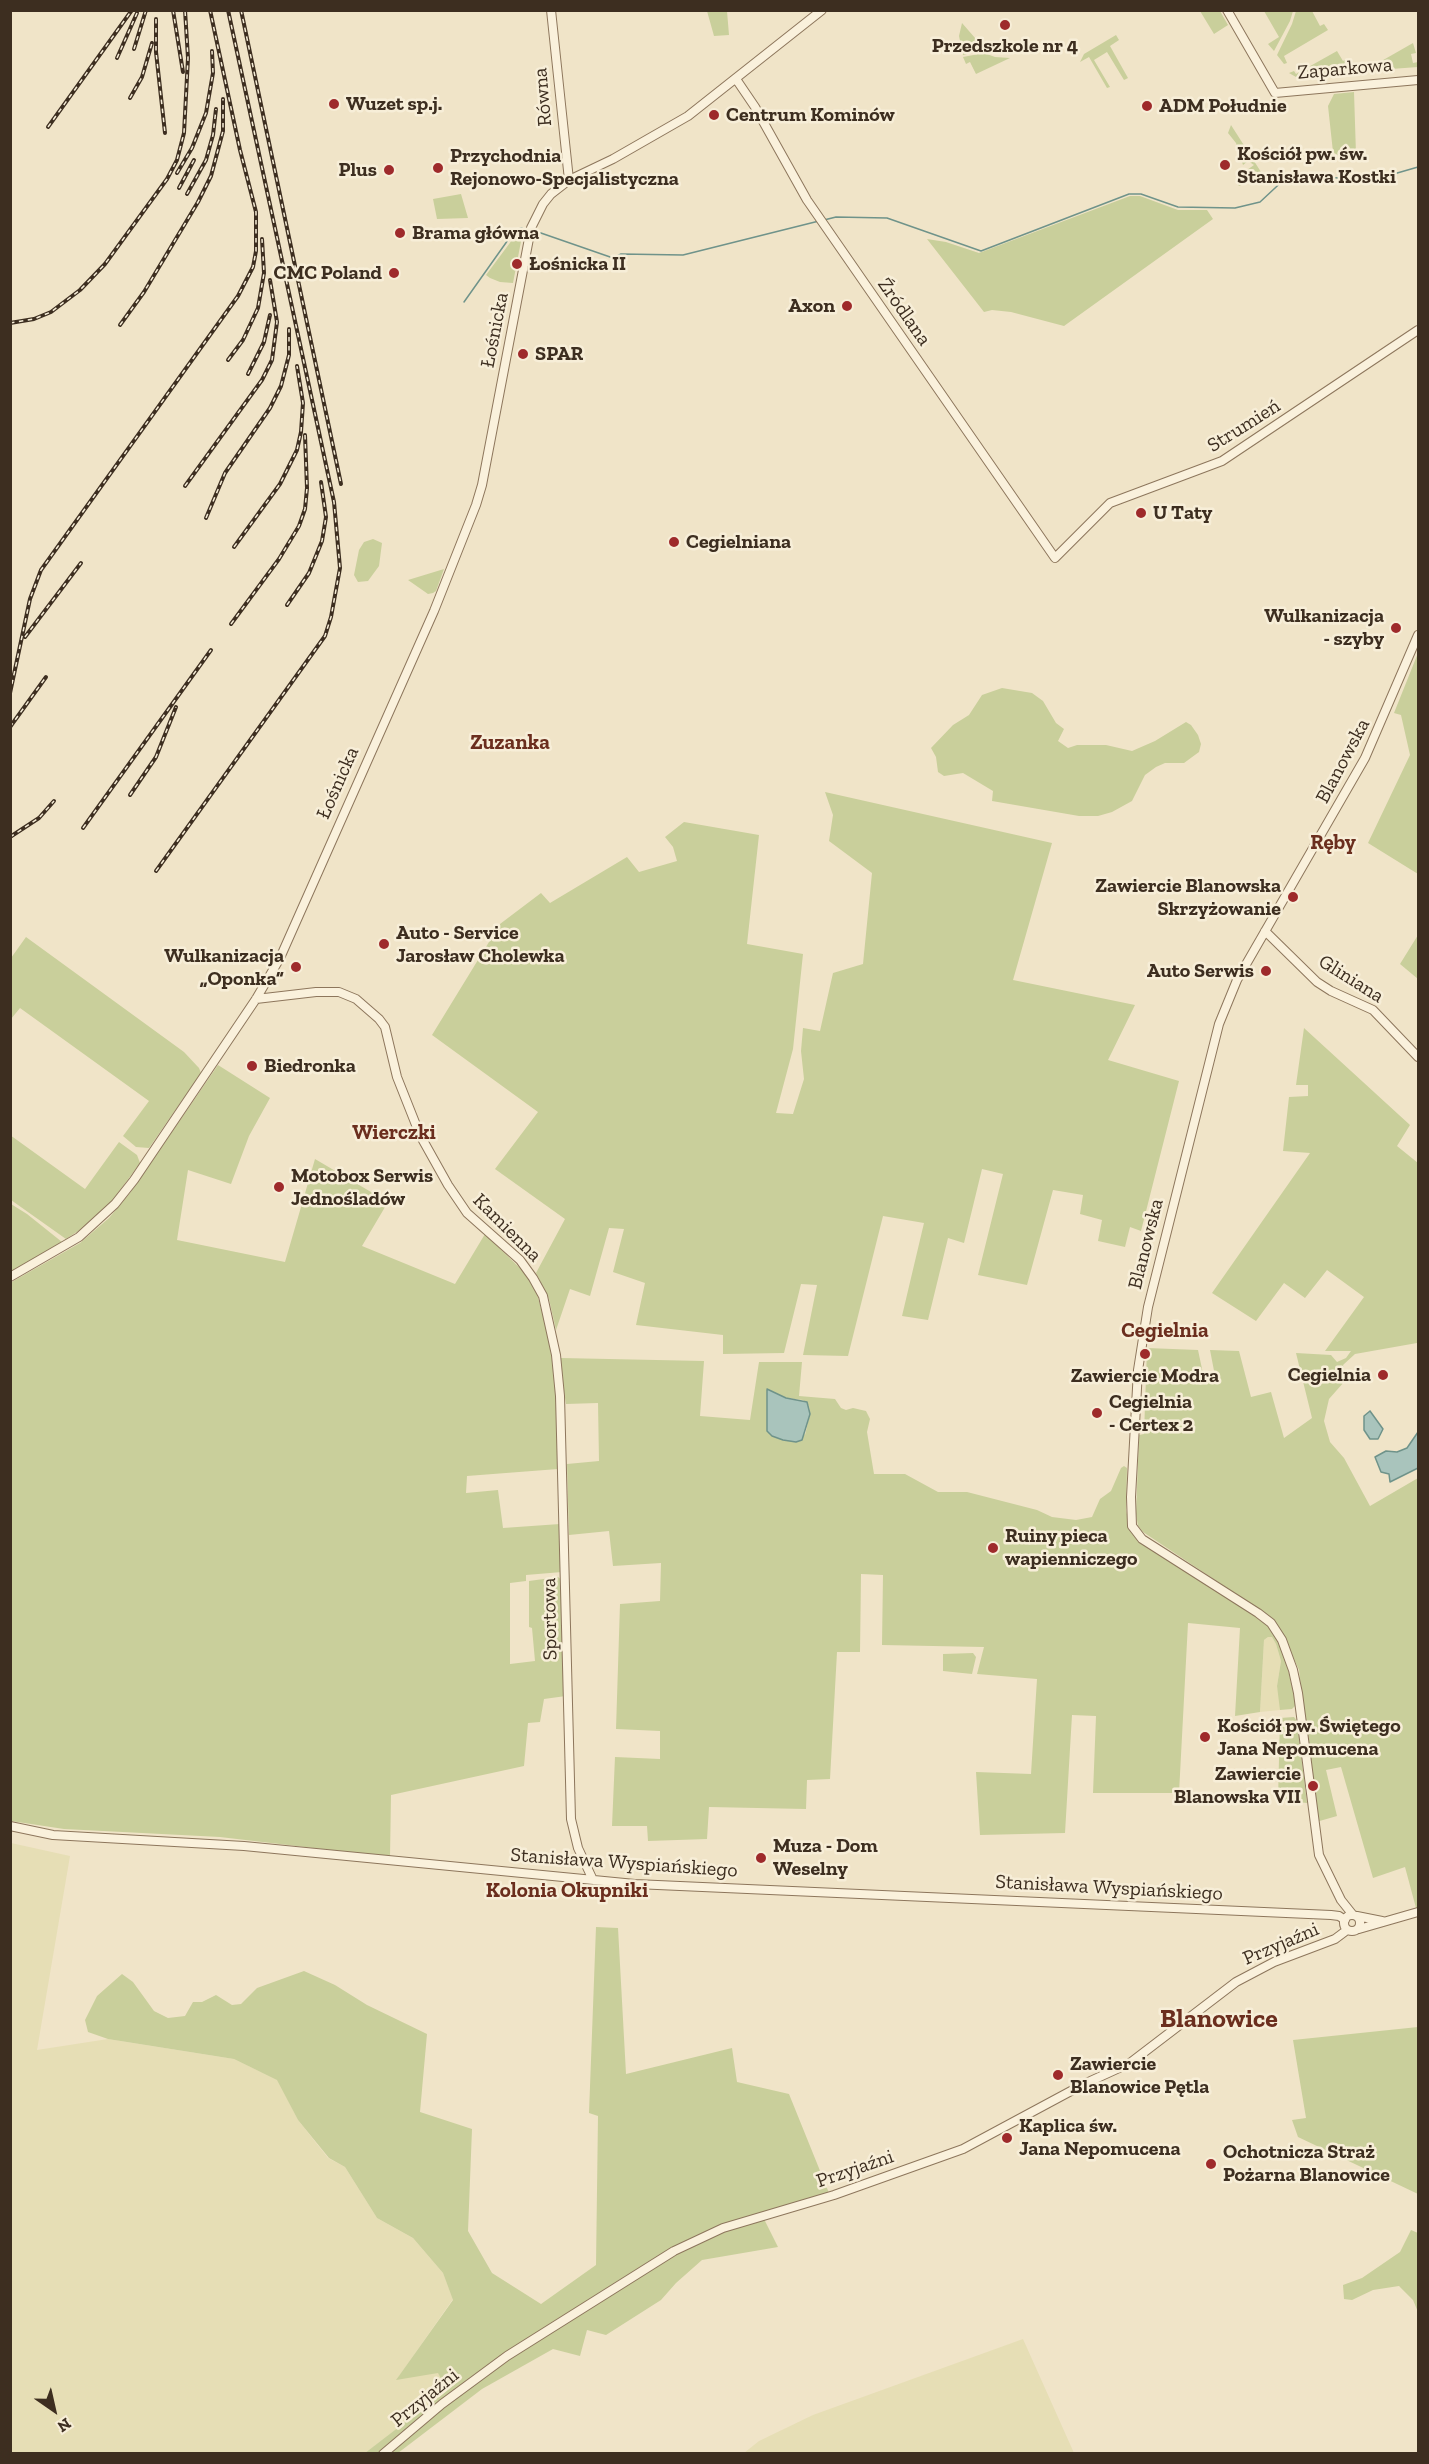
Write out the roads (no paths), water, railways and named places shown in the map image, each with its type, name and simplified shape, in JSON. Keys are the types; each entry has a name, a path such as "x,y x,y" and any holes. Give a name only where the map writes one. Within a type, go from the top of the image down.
{"street":[{"name":"Równa","path":"551,10 569,180"},
{"path":"569,180 674,125 822,10"},
{"name":"Zaparkowa","path":"1227,10 1275,93 1419,80"},
{"name":"Źródlana","path":"736,79 821,221 1054,558"},
{"name":"Łośnicka","path":"10,1277 79,1237 115,1204 134,1180 256,999 280,958 415,654 476,505 531,228 537,214 551,194 569,180"},
{"name":"Strumień","path":"1054,558 1110,503 1222,461 1419,330"},
{"name":"Blanowska","path":"1355,1916 1341,1900 1323,1867 1317,1849 1298,1693 1286,1650 1276,1630 1258,1613 1142,1539 1135,1532 1131,1517 1138,1370 1148,1307 1218,1028 1237,980 1365,758 1419,635"},
{"name":"Gliniana","path":"1265,931 1322,986 1373,1010 1419,1057"},
{"name":"Kamienna","path":"256,999 337,991 356,999 379,1019 385,1027 397,1077 420,1135 448,1185 467,1213 520,1260 533,1278 546,1305 556,1354"},
{"name":"Sportowa","path":"556,1354 560,1396 571,1819 578,1848 593,1880"},
{"name":"Stanisława Wyspiańskiego","path":"10,1826 53,1835 243,1846 635,1884 1010,1899 1342,1918"},
{"path":"1341,1900 1342,1918 1347,1930 1353,1932 1419,1912"},
{"path":"1342,1918 1355,1916 1384,1921"},
{"path":"1355,1916 1361,1923 1359,1929"},
{"name":"Przyjaźni","path":"383,2454 442,2404 507,2356 674,2251 729,2226 834,2195 963,2150 1084,2084 1130,2063 1236,1982 1274,1962 1335,1939 1347,1930"}],"water":[{"path":"767,1389 786,1398 807,1402 810,1414 802,1440 796,1442 783,1440 772,1436 767,1431"},
{"path":"1370,1411 1383,1429 1378,1439 1370,1439 1364,1430 1364,1416"},
{"path":"1418,1432 1418,1468 1390,1482 1389,1474 1381,1472 1375,1457 1386,1451 1397,1452 1407,1448"}],"waterway":[{"path":"824,220 836,217 887,218 981,251 1129,194 1141,194 1178,207 1235,208 1260,202 1289,175 1373,180 1418,167"},
{"path":"538,232 613,258 621,254 683,255 819,221"},
{"path":"464,302 515,230 522,228"}],"railway":[{"path":"48,127 132,10"},
{"path":"134,49 146,10"},
{"path":"173,10 183,72"},
{"path":"10,323 34,319 51,312 80,290 105,264 167,179 177,160 184,133 188,58 185,10"},
{"path":"10,693 30,599 41,570 238,296 253,267 256,251 256,212 240,150 210,10"},
{"path":"156,871 325,636 340,568 334,502 228,10"},
{"path":"241,10 341,484"},
{"path":"117,58 137,13"},
{"path":"156,19 156,52 165,133"},
{"path":"130,98 142,77 152,43"},
{"path":"177,173 192,148 206,113 213,73 212,51"},
{"path":"120,325 144,292 211,176 223,131 223,99"},
{"path":"187,194 206,160 213,135 216,109"},
{"path":"179,188 194,160"},
{"path":"228,360 243,340 258,308 264,273 262,239"},
{"path":"185,486 262,380 272,360 277,322 270,280"},
{"path":"248,374 264,342 270,315"},
{"path":"206,518 225,473 270,408 281,386 289,355 289,329"},
{"path":"234,547 280,484 297,450 303,403 297,366"},
{"path":"231,624 279,559 299,526 305,509 307,488 305,435"},
{"path":"287,605 309,573 322,541 326,517 321,482"},
{"path":"25,637 81,563"},
{"path":"83,828 211,650"},
{"path":"10,727 46,677"},
{"path":"130,795 156,757 176,707"},
{"path":"10,837 39,818 54,801"}],"place":[{"name":"Przedszkole nr 4","path":"1005,25"},
{"name":"Wuzet sp.j.","path":"334,104"},
{"name":"ADM Południe","path":"1147,106"},
{"name":"Centrum Kominów","path":"714,115"},
{"name":"Kościół pw. św. Stanisława Kostki","path":"1225,165"},
{"name":"Przychodnia Rejonowo-Specjalistyczna","path":"438,168"},
{"name":"Plus","path":"389,170"},
{"name":"Brama główna","path":"400,233"},
{"name":"Łośnicka II","path":"517,264"},
{"name":"CMC Poland","path":"394,273"},
{"name":"Axon","path":"847,306"},
{"name":"SPAR","path":"523,354"},
{"name":"U Taty","path":"1141,513"},
{"name":"Cegielniana","path":"674,542"},
{"name":"Wulkanizacja - szyby","path":"1396,628"},
{"name":"Zawiercie Blanowska Skrzyżowanie","path":"1293,897"},
{"name":"Auto - Service Jarosław Cholewka","path":"384,944"},
{"name":"Wulkanizacja „Oponka”","path":"296,967"},
{"name":"Auto Serwis","path":"1266,971"},
{"name":"Biedronka","path":"252,1066"},
{"name":"Motobox Serwis Jednośladów","path":"279,1187"},
{"name":"Zawiercie Modra","path":"1145,1354"},
{"name":"Cegielnia","path":"1383,1375"},
{"name":"Cegielnia - Certex 2","path":"1097,1413"},
{"name":"Ruiny pieca wapienniczego","path":"993,1548"},
{"name":"Kościół pw. Świętego Jana Nepomucena","path":"1205,1737"},
{"name":"Zawiercie Blanowska VII","path":"1313,1786"},
{"name":"Muza - Dom Weselny","path":"761,1858"},
{"name":"Zawiercie Blanowice Pętla","path":"1058,2075"},
{"name":"Kaplica św. Jana Nepomucena","path":"1007,2138"},
{"name":"Ochotnicza Straż Pożarna Blanowice","path":"1211,2164"}],"district":[{"name":"Zuzanka","path":"510,743"},
{"name":"Ręby","path":"1333,843"},
{"name":"Wierczki","path":"394,1133"},
{"name":"Cegielnia","path":"1165,1331"},
{"name":"Kolonia Okupniki","path":"567,1891"},
{"name":"Blanowice","path":"1219,2020"}]}
